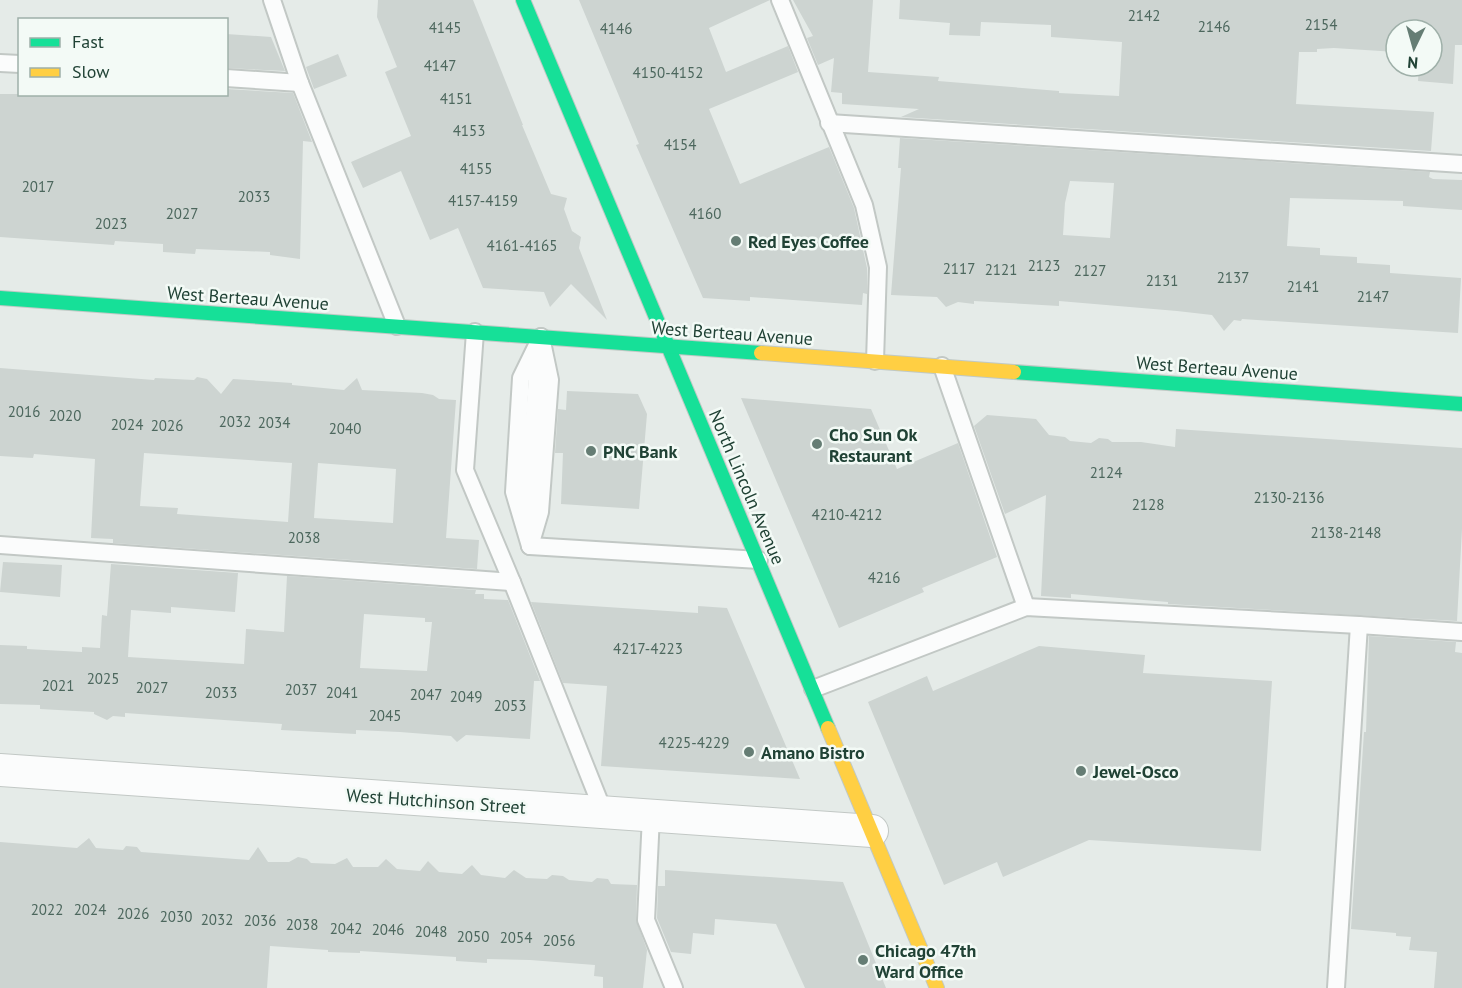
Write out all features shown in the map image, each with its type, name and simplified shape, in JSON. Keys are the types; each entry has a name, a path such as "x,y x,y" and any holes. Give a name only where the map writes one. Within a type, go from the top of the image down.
{"street":[{"name":"North Lincoln Avenue","path":"523,0 937,988"},
{"name":"West Berteau Avenue","path":"0,298 1462,404"},
{"name":"West Hutchinson Street","path":"0,770 872,831"}],"lane":[{"path":"272,0 300,83 397,326"},
{"path":"780,0 864,205 878,267 875,361"},
{"path":"0,63 18,64"},
{"path":"228,78 300,83"},
{"path":"829,123 1462,164"},
{"path":"475,332 465,470 604,813"},
{"path":"530,546 540,512 550,380 541,337"},
{"path":"530,546 514,492 521,378 541,337"},
{"path":"942,366 1026,608"},
{"path":"0,545 512,582"},
{"path":"530,546 759,560"},
{"path":"813,689 1026,608 1462,632"},
{"path":"1336,988 1359,625"},
{"path":"651,816 646,920 674,988"}],"building":[{"path":"378,0 473,0 551,194 567,198 564,209 572,231 581,237 579,248 607,320 571,284 550,307 544,292 483,288 458,228 430,240 401,171 363,188 351,162 411,136 385,72 397,67 377,17"},
{"path":"579,0 770,0 709,28 726,72 788,46 798,72 709,109 740,184 829,147 854,208 867,268 867,294 863,293 862,305 750,297 750,301 703,298 636,145 639,144"},
{"path":"793,0 873,0 868,72 939,77 938,81 1059,91 1059,93 1119,96 1122,42 1051,37 1051,25 981,22 980,36 949,35 950,23 899,19 900,0 1462,0 1462,45 1455,45 1453,84 1418,81 1418,78 1444,78 1444,18 1384,18 1384,51 1334,48 1317,49 1317,52 1299,52 1296,104 1434,112 1431,151 901,117 919,109 842,104 842,93 831,92 834,58 818,65 807,38 813,36"},
{"path":"228,34 271,37 285,71 228,68"},
{"path":"338,54 347,76 314,89 306,67"},
{"path":"228,89 293,93 312,142 303,141 300,259 270,255 270,252 196,249 195,254 163,252 163,244 115,241 114,245 0,237 0,94 18,94 18,96 228,96"},
{"path":"900,138 1430,172 1429,177 1433,179 1462,180 1462,210 1403,206 1403,201 1290,198 1287,246 1320,248 1320,255 1357,257 1357,263 1390,265 1390,273 1461,278 1458,333 1242,319 1241,321 1234,320 1224,331 1212,315 1177,311 1059,301 1059,306 974,301 974,304 958,302 946,307 937,297 891,295 901,168 898,168","holes":["1070,181 1114,183 1110,238 1063,235 1065,203"]},
{"path":"0,368 154,380 155,378 194,380 197,377 207,379 221,394 233,379 292,383 292,385 344,390 357,378 362,390 422,393 439,399 456,400 446,538 479,540 477,569 113,543 113,539 91,538 95,459 34,454 33,458 0,456","holes":["144,453 292,463 288,522 177,514 178,508 140,506","318,463 396,469 393,523 314,518"]},
{"name":"PNC Bank","path":"567,391 638,394 647,414 639,509 561,504 563,453 555,453 558,409 566,410"},
{"path":"741,398 871,409 897,469 958,443 997,557 922,588 924,592 839,628"},
{"path":"987,415 1036,419 1049,435 1065,437 1070,441 1091,443 1099,438 1112,442 1141,442 1175,447 1176,429 1462,448 1462,529 1457,621 1168,604 1168,602 1071,594 1071,598 1041,596 1046,495 1005,514 974,426"},
{"path":"3,562 62,565 60,597 0,592"},
{"path":"111,564 238,573 235,612 171,607 171,613 131,610 128,657 244,664 246,629 284,632 287,576 476,590 475,594 484,594 484,599 508,600 540,681 534,681 530,739 466,735 457,742 451,736 356,730 356,734 281,730 282,724 125,713 125,717 113,716 107,720 94,712 40,709 40,705 0,704 0,645 82,652 82,647 100,648 102,615 107,616","holes":["364,614 425,618 425,622 432,622 427,671 360,668"]},
{"path":"531,602 698,613 698,606 727,608 800,779 601,766 607,686 563,683"},
{"path":"1369,636 1456,642 1455,652 1462,653 1462,988 1434,988 1437,952 1409,950 1411,937 1396,936 1396,933 1351,929 1364,732 1366,732"},
{"name":"Jewel-Osco","path":"1039,646 1145,655 1143,673 1272,681 1261,851 1089,840 1003,877 997,862 944,885 868,702 927,676 933,691"},
{"path":"89,838 96,848 123,850 126,846 137,847 141,852 249,860 258,847 268,862 289,862 298,857 307,859 311,863 335,864 347,858 353,867 378,867 386,859 397,869 420,871 428,861 439,872 462,874 472,865 481,875 505,878 514,870 526,878 547,879 552,875 563,876 569,880 592,882 597,878 608,879 611,884 637,885 636,920 647,950 643,988 603,988 603,977 594,976 595,965 487,959 487,963 456,961 456,957 360,951 360,953 328,952 328,950 270,946 267,988 0,988 0,842 77,848"},
{"path":"665,870 843,882 886,988 805,988 776,924 715,919 714,935 693,933 691,954 671,952 657,918 658,886 665,886"}],"traffic: fast":[{"path":"523,0 828,728"},
{"path":"0,298 761,353"},
{"path":"1014,372 1462,404"}],"traffic: slow":[{"path":"761,353 1014,372"},
{"path":"828,728 937,988"}],"place":[{"name":"Red Eyes Coffee","path":"736,241"},
{"name":"Cho Sun Ok Restaurant","path":"817,444"},
{"name":"PNC Bank","path":"591,451"},
{"name":"Amano Bistro","path":"749,752"},
{"name":"Jewel-Osco","path":"1081,771"},
{"name":"Chicago 47th Ward Office","path":"863,960"}]}
